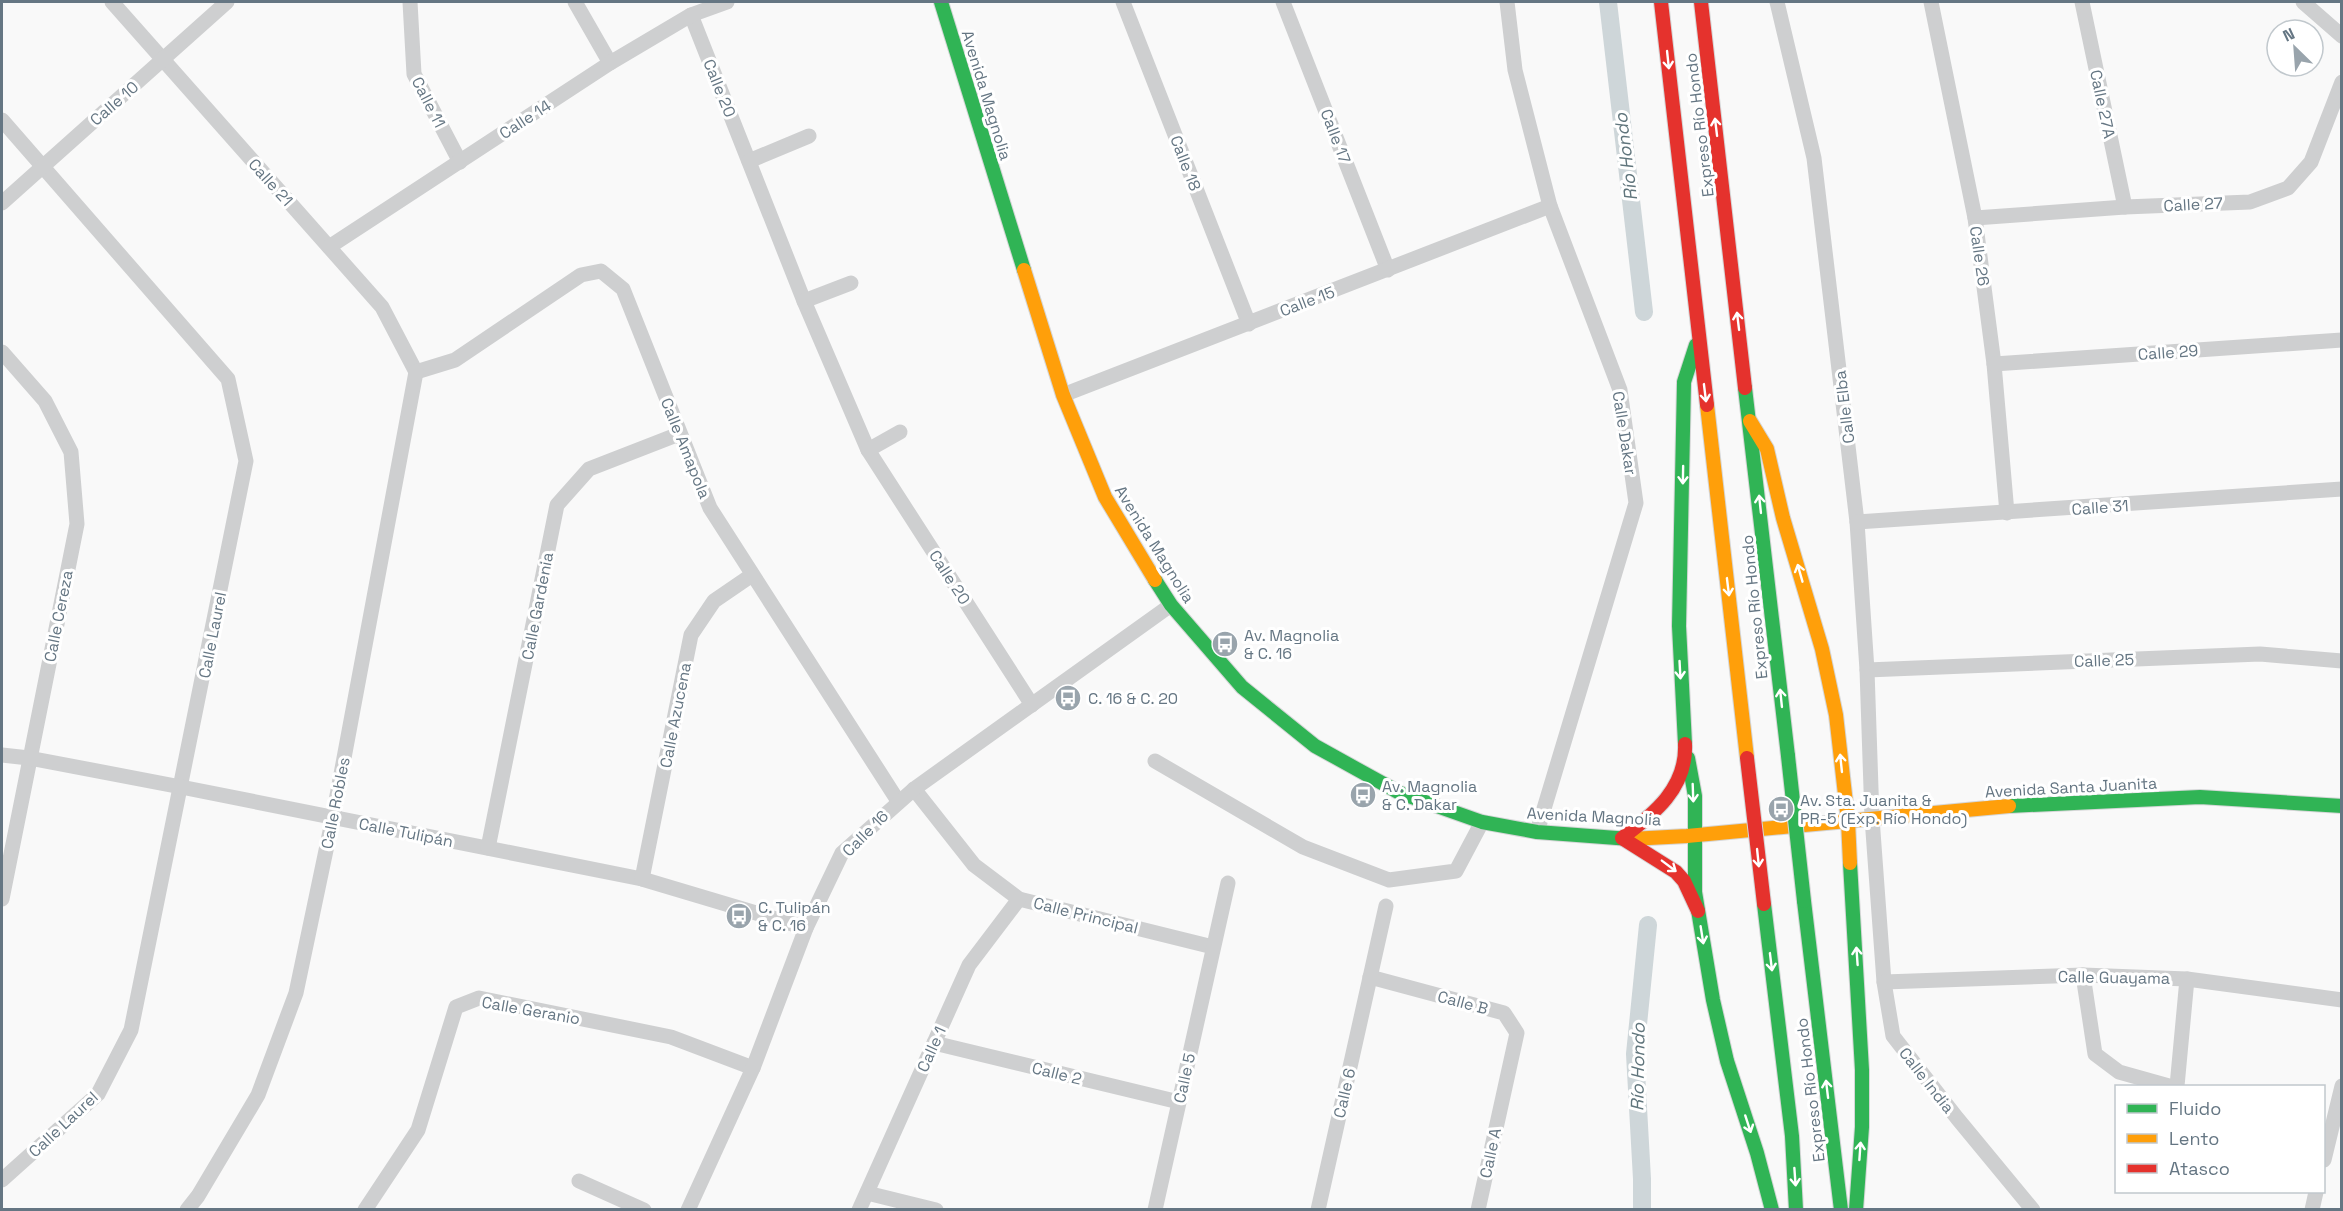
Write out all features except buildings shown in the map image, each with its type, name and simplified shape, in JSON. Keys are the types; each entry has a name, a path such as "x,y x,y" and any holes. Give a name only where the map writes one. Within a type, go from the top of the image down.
{"main road":[{"name":"Avenida Magnolia","path":"941,2 1063,395 1104,497 1171,605 1242,687 1315,746 1400,793 1482,822 1538,832 1622,838 1695,835"},
{"name":"Expreso Río Hondo","path":"1661,2 1792,1136 1796,1209"},
{"name":"Expreso Río Hondo","path":"1701,2 1841,1209"},
{"path":"1698,911 1684,881 1676,872 1622,838 1663,805 1674,792 1682,772 1685,752 1679,626 1684,382 1699,335"},
{"path":"1750,421 1767,449 1783,518 1832,691 1848,821 1862,1070 1862,1127 1856,1209"},
{"path":"1685,752 1692,770 1694,863 1698,911 1719,1030 1755,1145 1772,1209"},
{"name":"Avenida Santa Juanita","path":"1695,835 2017,805 2200,797 2342,806"}],"street":[{"name":"Calle 21","path":"112,2 382,307 416,372"},
{"name":"Calle 10","path":"2,203 227,2"},
{"name":"Calle 11","path":"410,2 414,74 460,162"},
{"path":"575,2 610,63"},
{"name":"Calle 14","path":"329,247 610,63 691,15 727,2"},
{"name":"Calle 18","path":"1123,2 1249,324"},
{"name":"Calle 17","path":"1283,2 1388,270"},
{"name":"Calle Dakar","path":"1507,2 1515,70 1550,206 1620,390 1636,502 1538,832"},
{"name":"Calle Elba","path":"1777,2 1814,158 1857,522 1867,670 1872,818"},
{"name":"Calle 26","path":"1931,2 1975,218 1994,364 2007,513"},
{"name":"Calle 27A","path":"2082,2 2125,207"},
{"path":"2303,2 2342,36"},
{"name":"Calle 20","path":"691,15 804,301 868,450 1032,705"},
{"name":"Calle 27","path":"1975,218 2125,207 2250,202 2288,188 2311,162 2342,82"},
{"name":"Calle Laurel","path":"2,120 228,379 246,461 182,787 131,1030 98,1094 2,1180"},
{"path":"749,161 809,136"},
{"name":"Calle 15","path":"1063,395 1550,206"},
{"name":"Calle Amapola","path":"416,372 455,360 581,275 601,271 623,289 710,508 898,801"},
{"path":"804,301 850,283"},
{"name":"Calle 29","path":"1994,364 2342,340"},
{"name":"Calle Cereza","path":"2,352 45,401 71,452 77,524 2,899"},
{"name":"Calle Robles","path":"187,1209 198,1196 258,1095 296,993 333,817 416,372"},
{"path":"868,450 900,432"},
{"name":"Calle Gardenia","path":"488,848 557,505 589,470 679,434"},
{"name":"Calle 31","path":"1857,522 2342,489"},
{"name":"Calle Azucena","path":"642,879 691,635 714,600 752,575"},
{"name":"Calle 16","path":"688,1209 753,1068 806,928 842,853 898,801 1171,605"},
{"name":"Calle 25","path":"1867,670 2260,654 2342,660"},
{"name":"Calle Tulipán","path":"2,755 182,787 642,879 806,928"},
{"path":"1155,761 1303,847 1389,880 1456,871 1482,822"},
{"name":"Calle Principal","path":"914,789 974,865 1019,898 1214,946"},
{"name":"Calle India","path":"1872,818 1884,982 1893,1036 1985,1154 2033,1209"},
{"name":"Calle 5","path":"1155,1209 1228,883"},
{"name":"Calle 1","path":"860,1209 969,965 1019,898"},
{"name":"Calle 6","path":"1318,1209 1386,906"},
{"path":"2083,975 2095,1054 2119,1072 2165,1085"},
{"name":"Calle Guayama","path":"1884,982 2083,975 2187,979 2342,1000"},
{"name":"Calle B","path":"1370,977 1504,1013 1517,1033 1503,1096"},
{"path":"2177,1085 2187,979"},
{"name":"Calle Geranio","path":"365,1209 418,1130 456,1007 478,998 671,1037 753,1068"},
{"name":"Calle 2","path":"934,1043 1179,1102"},
{"path":"2325,1156 2342,1086"},
{"name":"Calle A","path":"1478,1209 1503,1096"},
{"path":"579,1181 644,1209"},
{"path":"867,1193 936,1209"},
{"path":"2312,1209 2316,1193"}],"waterway":[{"name":"Río Hondo","path":"1608,2 1644,312"},
{"name":"Río Hondo","path":"1642,1210 1635,1054 1648,925"}],"traffic: fast":[{"path":"941,2 1024,270"},
{"path":"1685,744 1679,626 1684,382 1696,345"},
{"path":"1745,388 1788,756"},
{"path":"1155,580 1171,605 1242,687 1315,746 1400,793 1482,822 1537,832 1630,839"},
{"path":"1788,756 1804,901"},
{"path":"1688,758 1695,796 1695,892 1713,1000 1727,1061 1757,1153 1772,1210"},
{"path":"2009,806 2200,797 2342,806"},
{"path":"1850,863 1862,1070 1862,1127 1856,1210"},
{"path":"1804,901 1841,1210"},
{"path":"1764,904 1792,1136 1796,1210"}],"traffic: slow":[{"path":"1024,270 1063,395 1105,497 1155,580"},
{"path":"1707,405 1747,758"},
{"path":"1750,421 1767,449 1783,518 1822,649 1836,715 1848,821 1850,863"},
{"path":"1630,839 1687,836 2009,806"}],"traffic: jam":[{"path":"1661,2 1707,405"},
{"path":"1701,2 1745,388"},
{"path":"1685,744 1684,760 1674,787 1657,809 1622,838 1676,872 1684,881 1698,911"},
{"path":"1747,758 1764,904"}],"place":[{"name":"Av. Magnolia & C. 16","path":"1225,644"},
{"name":"C. 16 & C. 20","path":"1068,698"},
{"name":"Av. Magnolia & C. Dakar","path":"1363,795"},
{"name":"Av. Sta. Juanita & PR-5 (Exp. Río Hondo)","path":"1781,809"},
{"name":"C. Tulipán & C. 16","path":"739,916"}]}
